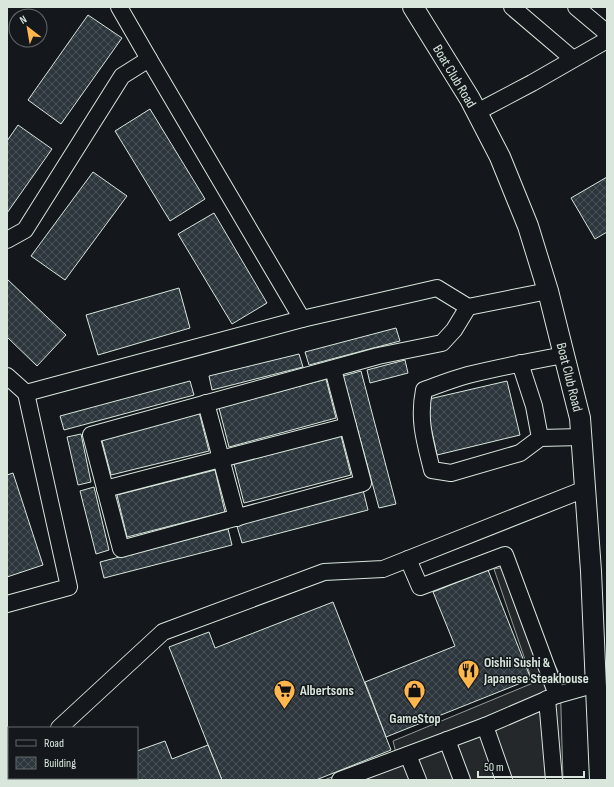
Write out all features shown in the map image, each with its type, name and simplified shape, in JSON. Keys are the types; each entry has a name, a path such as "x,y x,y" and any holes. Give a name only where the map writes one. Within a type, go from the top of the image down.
{"main road":[{"name":"Boat Club Road","path":"414,7 477,112 500,157 519,202 548,291 580,418 585,489 601,645 596,684 600,780"}],"street":[{"path":"120,7 302,319"},
{"path":"512,7 573,60"},
{"path":"576,7 607,33"},
{"path":"477,112 532,83 607,40"},
{"path":"7,240 25,230 122,76 149,59"},
{"path":"26,393 302,319 437,288 468,307 548,291"},
{"path":"333,369 363,484 121,549 91,435 378,356 442,343 454,330 468,307"},
{"path":"564,355 520,363 466,376 424,390 421,406 423,433 432,470 451,473 520,453 540,438 581,437"},
{"path":"520,363 534,406 540,438"},
{"path":"7,376 26,393 69,587 7,604"},
{"path":"206,403 237,518"},
{"path":"105,489 348,426"},
{"path":"60,727 163,632 324,572 383,569 585,489"},
{"path":"408,559 420,587 505,555 552,697 554,780"},
{"path":"340,780 369,775 408,755 486,726 552,697 596,684"},
{"path":"486,726 504,780"},
{"path":"447,740 462,780"},
{"path":"408,755 418,780"}],"shaded area":[{"path":"505,567 560,675 563,780 324,780 396,753 393,741 533,683 494,569"}],"building":[{"path":"88,15 122,38 61,124 28,100"},
{"path":"150,109 205,199 170,221 115,131"},
{"path":"18,125 52,149 7,213 7,141"},
{"path":"93,172 127,196 65,280 31,256"},
{"path":"607,177 607,232 595,239 571,198"},
{"path":"214,213 267,303 232,324 178,234"},
{"path":"7,279 66,335 37,366 7,337"},
{"path":"179,288 190,328 98,355 86,315"},
{"path":"396,328 400,341 309,365 305,352"},
{"path":"299,354 303,367 212,390 209,376"},
{"path":"405,360 408,373 370,383 367,370"},
{"path":"361,371 396,504 379,508 343,376"},
{"path":"326,379 336,418 229,447 219,408"},
{"path":"190,381 194,395 64,430 60,416"},
{"path":"507,381 520,435 437,455 425,400"},
{"path":"199,412 209,451 111,475 101,437"},
{"path":"81,434 91,482 78,485 67,437"},
{"path":"341,436 351,475 244,503 234,464"},
{"path":"215,470 225,512 127,537 117,495"},
{"path":"13,473 43,565 7,577 7,475"},
{"path":"94,487 109,550 96,554 80,491"},
{"path":"363,490 368,510 242,543 236,523"},
{"path":"228,529 232,545 104,578 100,562"},
{"path":"488,570 531,679 386,737 365,682 455,646 433,592"},
{"name":"Albertsons","path":"333,602 391,750 316,780 222,780 169,647 209,632 215,648"},
{"path":"165,741 172,759 208,745 222,780 65,780 138,779 138,751"}],"place":[{"name":"Oishii Sushi & Japanese Steakhouse","path":"468,690"},
{"name":"Albertsons","path":"285,710"},
{"name":"GameStop","path":"415,710"}]}
